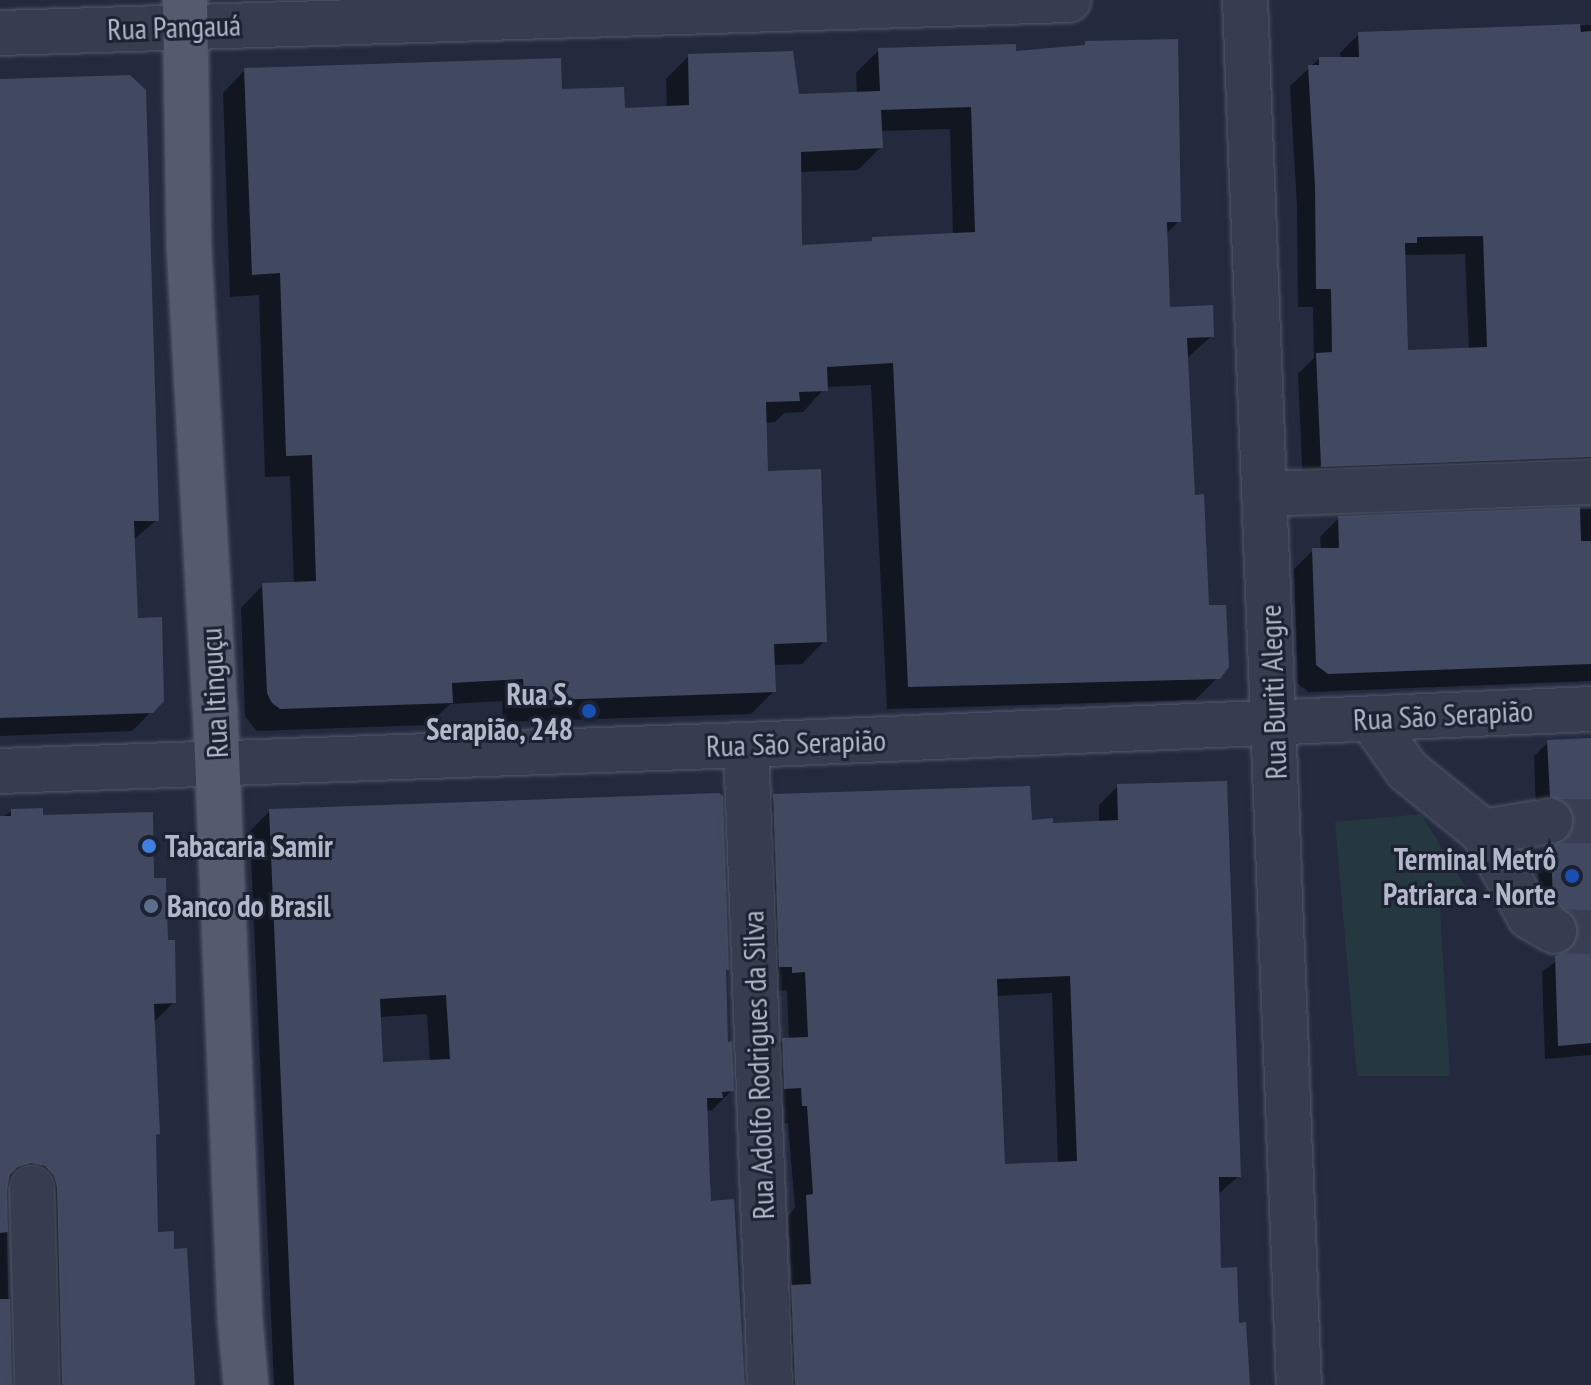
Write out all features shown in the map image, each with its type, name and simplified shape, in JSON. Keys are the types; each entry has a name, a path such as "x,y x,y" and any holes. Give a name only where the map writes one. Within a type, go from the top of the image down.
{"main road":[{"name":"Rua Itinguçu","path":"185,13 189,248 246,1385"}],"street":[{"name":"Rua Pangauá","path":"0,33 185,13 1068,0"},
{"name":"Rua Buriti Alegre","path":"1245,0 1299,1385"},
{"path":"1266,494 1591,482"},
{"name":"Rua São Serapião","path":"0,771 746,745 1591,709"},
{"path":"1371,719 1408,771 1483,832 1530,917 1554,931"},
{"name":"Rua Adolfo Rodrigues da Silva","path":"746,745 770,1385"},
{"path":"1483,832 1550,821"},
{"path":"32,1188 37,1385"}],"shaded area":[{"path":"1421,814 1467,889 1439,894 1450,1076 1357,1076 1335,822"}],"building":[{"path":"1580,24 1581,32 1591,31 1591,457 1321,467 1316,353 1332,352 1331,289 1316,289 1315,186 1308,65 1319,65 1319,57 1359,57 1358,32","holes":["1483,236 1487,347 1408,350 1405,243 1417,243 1417,237"]},
{"path":"1178,39 1181,222 1167,222 1170,307 1213,305 1214,337 1187,338 1195,495 1204,494 1209,605 1226,605 1229,667 1220,679 908,687 893,363 827,367 828,391 799,392 800,401 766,402 768,471 821,469 827,642 774,644 776,692 524,701 523,679 452,683 453,703 280,709 272,703 267,693 262,583 316,581 312,455 286,456 280,273 252,275 244,68 561,58 562,89 624,87 625,108 689,105 688,54 793,51 799,94 880,91 878,48 1016,44 1016,51 1085,45 1085,41","holes":["971,107 975,232 872,237 872,241 802,245 801,152 883,148 881,110"]},
{"path":"130,75 146,90 159,521 134,521 138,618 162,617 164,701 153,713 0,718 0,79"},
{"path":"1580,507 1581,541 1591,541 1591,664 1328,674 1316,665 1312,548 1339,548 1338,516"},
{"name":"Terminal Metrô Patriarca - Norte","path":"1591,738 1591,1043 1558,1046 1555,956 1567,952 1575,944 1579,930 1575,918 1553,902 1551,846 1566,840 1573,831 1575,818 1569,805 1550,797 1547,740"},
{"path":"1227,781 1241,1177 1219,1177 1221,1268 1237,1267 1239,1323 1246,1322 1250,1385 795,1385 791,1285 811,1284 806,1195 813,1194 807,1106 802,1106 801,1088 784,1089 782,1038 808,1037 805,972 792,973 792,967 779,967 773,794 1030,786 1032,820 1053,818 1053,823 1118,820 1117,784","holes":["1070,976 1077,1161 1005,1164 997,979"]},
{"path":"719,793 723,796 729,970 726,970 728,1042 732,1041 734,1091 722,1092 723,1098 707,1098 709,1156 711,1201 734,1199 745,1385 294,1385 269,809","holes":["446,995 450,1059 383,1062 380,999"]},
{"path":"43,808 43,815 153,812 154,878 166,878 168,940 175,940 176,1003 154,1004 160,1134 156,1135 158,1232 174,1231 174,1249 187,1248 195,1385 62,1385 57,1187 54,1176 45,1166 31,1163 18,1167 10,1175 7,1189 8,1232 0,1233 0,816 11,816 11,809"},
{"path":"0,1299 10,1299 12,1385 0,1385"}],"tunnel":[{"path":"1550,821 1591,821"},
{"path":"1554,931 1591,932"}],"place":[{"name":"Rua S. Serapião, 248","path":"589,711"},
{"name":"Tabacaria Samir","path":"149,846"},
{"name":"Terminal Metrô Patriarca - Norte","path":"1572,876"},
{"name":"Banco do Brasil","path":"151,906"}]}
